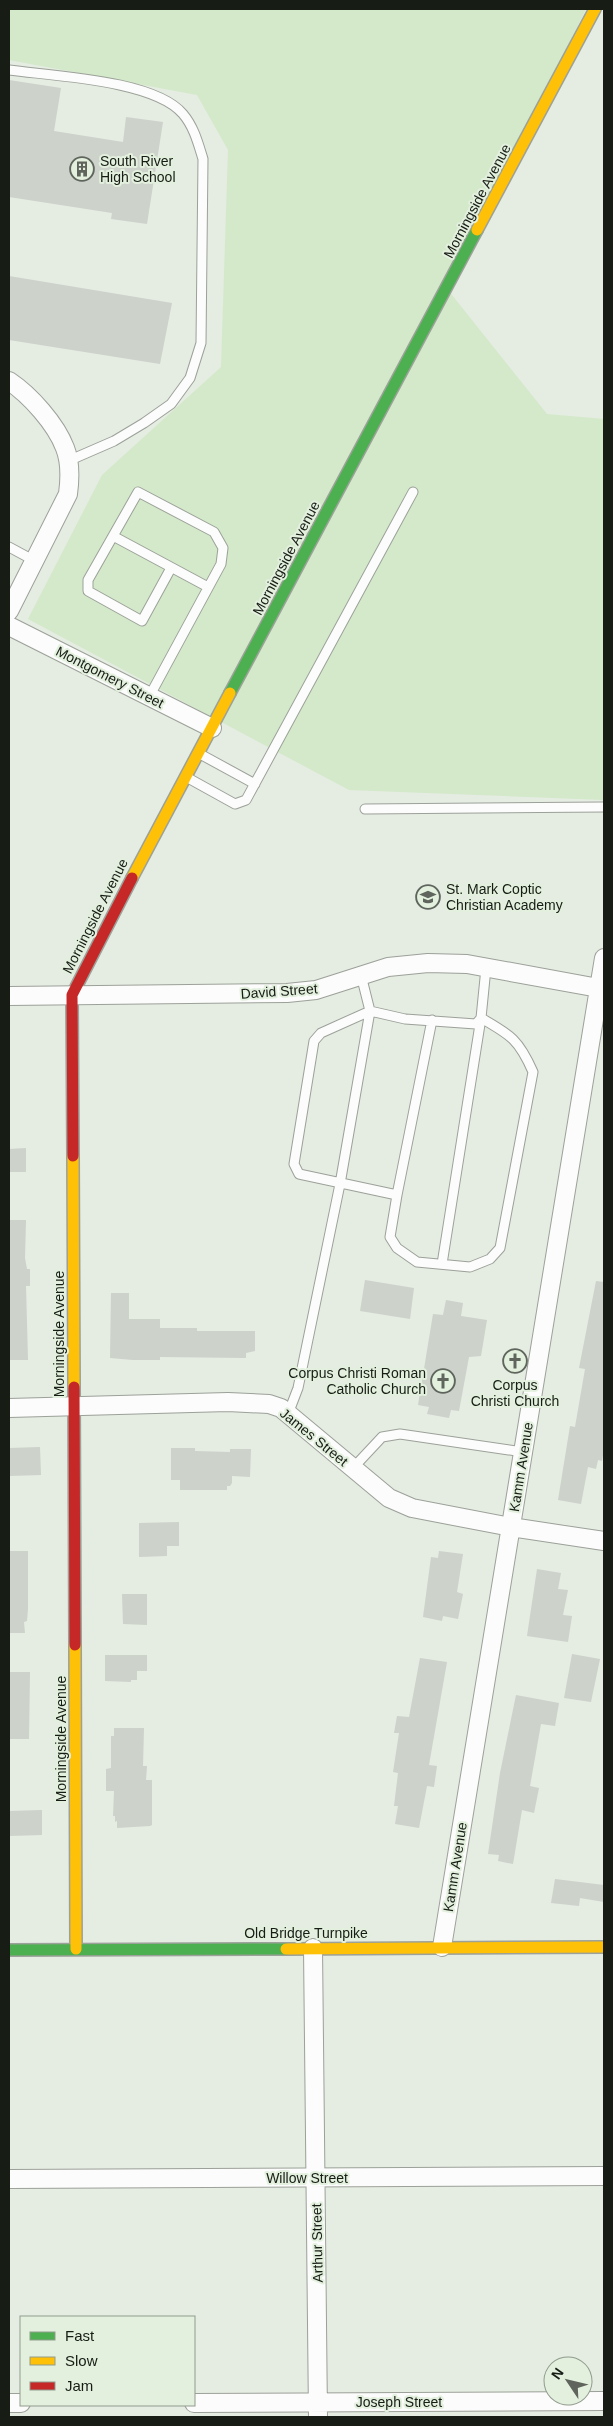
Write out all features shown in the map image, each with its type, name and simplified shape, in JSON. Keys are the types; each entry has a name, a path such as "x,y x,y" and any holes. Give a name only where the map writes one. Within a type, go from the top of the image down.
{"street":[{"name":"Morningside Avenue","path":"76,1950 72,995 87,962 595,9"},
{"path":"9,380 37,404 65,448 70,473 68,494 9,611"},
{"name":"Montgomery Street","path":"9,626 212,728"},
{"name":"Kamm Avenue","path":"442,1947 523,1452 602,988 604,958"},
{"name":"David Street","path":"9,996 287,993 316,990 388,967 428,963 467,964 602,988"},
{"name":"James Street","path":"9,1408 75,1408 228,1402 269,1404 281,1408 389,1498 412,1508 511,1527 604,1541"},
{"name":"Old Bridge Turnpike","path":"9,1950 604,1947"},
{"name":"Arthur Street","path":"313,1948 318,2410"},
{"name":"Willow Street","path":"9,2179 604,2176"},
{"name":"Joseph Street","path":"195,2403 318,2410 604,2401"}],"lane":[{"path":"9,70 131,86 164,98 182,113 195,133 203,159 201,342 190,378 171,404 144,423 114,441 68,461"},
{"path":"149,697 221,564 223,548 214,532 138,492 88,580 88,591 142,621 171,568"},
{"path":"186,777 235,804 246,800 413,492"},
{"path":"114,536 208,587"},
{"path":"9,547 35,561"},
{"path":"198,754 254,784"},
{"path":"364,808 604,807"},
{"path":"442,1264 481,1018 486,968"},
{"path":"288,1414 298,1388 340,1184 370,1011 361,975"},
{"path":"396,1195 299,1174 294,1164 314,1041 321,1033 370,1011 404,1019 476,1024 481,1018"},
{"path":"432,1020 396,1195 390,1237 397,1248 417,1262 470,1267 490,1259 500,1248 533,1072 523,1050 509,1033 481,1018"},
{"path":"353,1468 382,1437 400,1434 523,1452"}],"green space":[{"path":"9,9 586,9 448,290 547,414 604,419 604,800 349,790 28,619 102,475 221,367 228,150 197,95 9,60"}],"building":[{"name":"South River High School","path":"9,80 61,88 54,131 123,142 126,117 163,122 147,224 111,219 112,213 9,197"},
{"path":"9,276 172,303 160,364 9,340"},
{"path":"26,1148 26,1172 9,1172 9,1149"},
{"path":"9,1220 26,1220 25,1258 27,1269 30,1269 30,1286 26,1286 28,1360 9,1360"},
{"path":"365,1280 414,1288 410,1319 360,1311"},
{"path":"596,1281 604,1282 604,1449 602,1461 598,1460 596,1469 588,1467 581,1504 558,1500 570,1426 575,1427 585,1369 579,1368"},
{"path":"111,1293 129,1293 129,1319 160,1319 160,1328 197,1328 197,1331 255,1331 255,1351 246,1353 246,1358 160,1357 160,1360 133,1360 110,1358"},
{"name":"Corpus Christi Roman Catholic Church","path":"446,1300 463,1303 461,1316 487,1320 481,1356 469,1357 459,1411 451,1410 449,1418 427,1414 429,1407 418,1405 433,1314 443,1315"},
{"path":"40,1447 41,1475 9,1476 9,1448"},
{"path":"171,1448 195,1448 195,1451 230,1452 230,1449 251,1449 250,1477 232,1476 232,1483 230,1486 227,1486 227,1490 180,1490 180,1480 171,1480"},
{"path":"179,1522 179,1546 167,1546 167,1556 139,1557 139,1523"},
{"path":"9,1551 28,1551 28,1609 27,1621 24,1622 25,1633 9,1633"},
{"path":"439,1551 463,1554 457,1592 463,1594 458,1619 443,1616 442,1621 423,1617 431,1557 438,1558"},
{"path":"537,1569 561,1573 558,1589 568,1590 563,1615 572,1616 568,1642 527,1636"},
{"path":"122,1594 147,1594 147,1625 123,1624"},
{"path":"572,1654 600,1659 591,1702 564,1698"},
{"path":"105,1655 147,1655 147,1671 137,1671 137,1680 131,1680 131,1682 105,1681"},
{"path":"420,1658 447,1662 429,1765 437,1766 434,1787 427,1786 419,1828 395,1824 398,1806 394,1806 398,1773 393,1772 399,1733 394,1733 397,1716 409,1717"},
{"path":"9,1672 30,1672 29,1739 9,1739"},
{"path":"516,1695 559,1703 555,1726 541,1724 530,1786 539,1788 534,1813 522,1810 513,1864 498,1861 499,1855 488,1854 500,1773"},
{"path":"114,1728 144,1728 143,1766 147,1766 146,1780 152,1780 152,1825 150,1826 117,1828 117,1821 115,1822 115,1816 113,1816 114,1791 106,1791 106,1769 111,1768 111,1736 114,1736"},
{"path":"42,1810 42,1835 9,1836 9,1811"},
{"path":"555,1879 604,1885 604,1902 580,1898 579,1906 551,1903"}],"traffic: fast":[{"path":"230,693 477,230"},
{"path":"9,1950 286,1949"}],"traffic: slow":[{"path":"477,230 595,9"},
{"path":"132,878 230,693"},
{"path":"73,1156 74,1387"},
{"path":"75,1645 76,1949"},
{"path":"286,1949 604,1947"}],"traffic: jam":[{"path":"73,1156 72,995 132,878"},
{"path":"74,1387 75,1645"}],"place":[{"name":"South River High School","path":"82,169"},
{"name":"St. Mark Coptic Christian Academy","path":"428,897"},
{"name":"Corpus Christi Church","path":"515,1361"},
{"name":"Corpus Christi Roman Catholic Church","path":"443,1381"}]}
